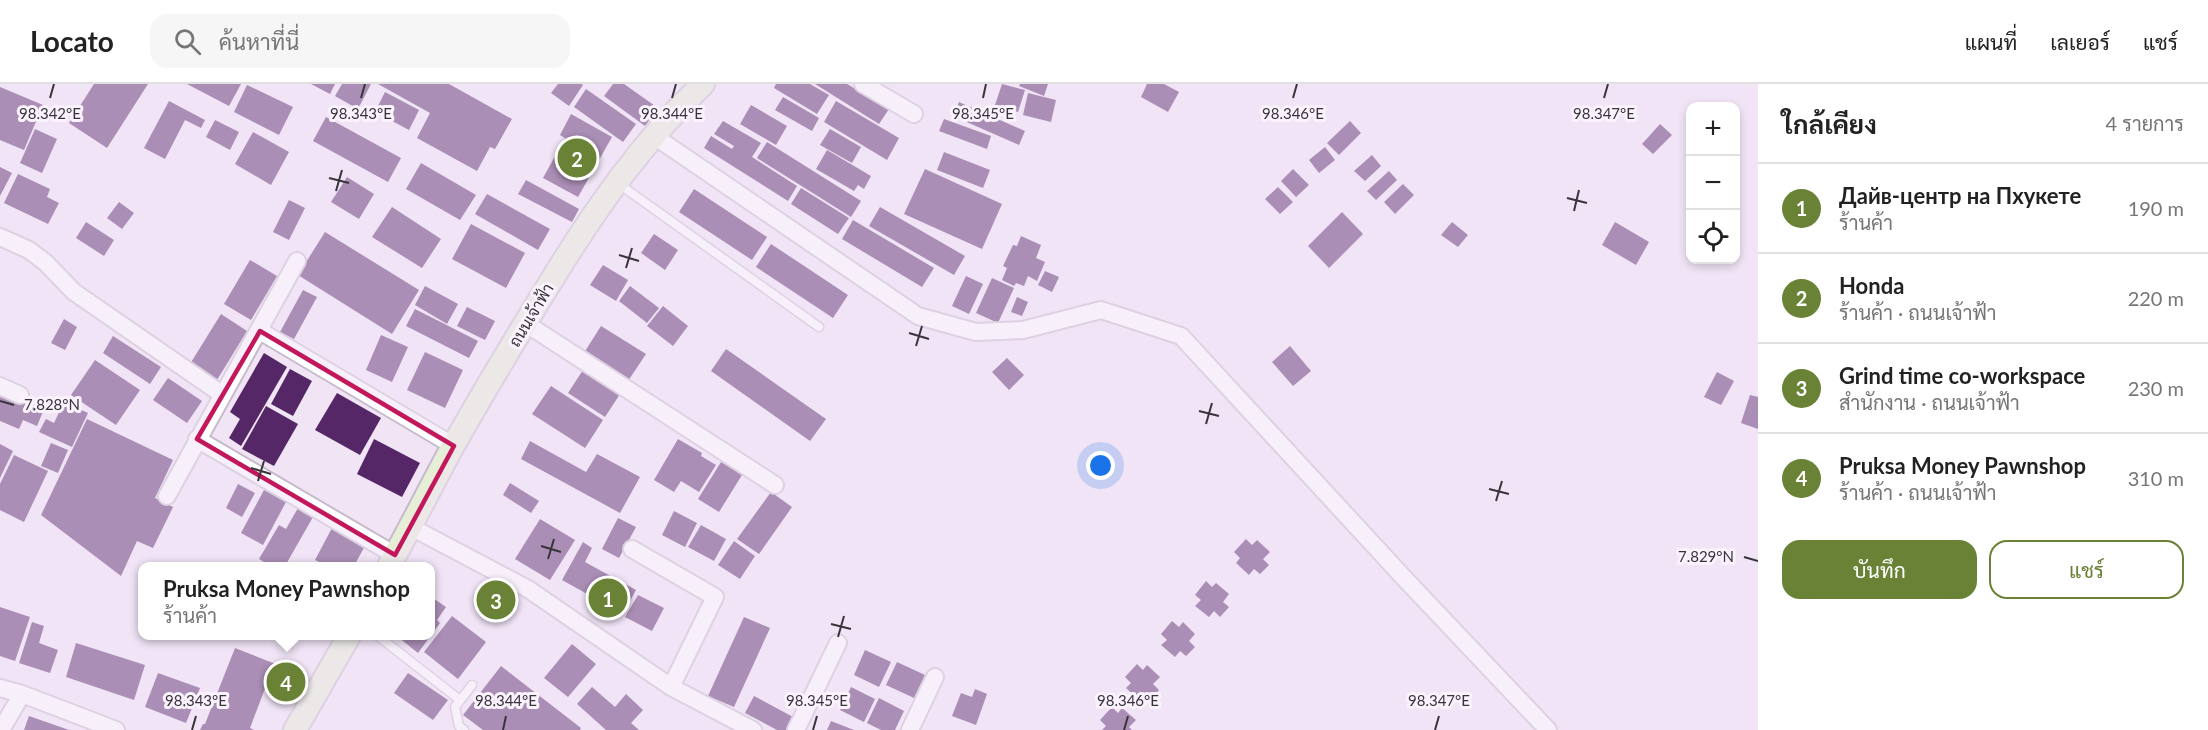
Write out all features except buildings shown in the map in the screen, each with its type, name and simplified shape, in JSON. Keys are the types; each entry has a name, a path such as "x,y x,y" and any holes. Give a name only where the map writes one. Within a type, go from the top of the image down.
{"main road":[{"name":"ถนนเจ้าฟ้า","path":"392,561 453,446 578,237 616,182 676,110 703,84"},
{"path":"294,730 347,640"}],"street":[{"path":"863,84 914,114"},
{"path":"654,136 918,316 976,332 1023,330 1101,310 1181,336 1548,730"},
{"path":"0,237 29,250 46,263 74,291 223,394"},
{"path":"167,496 297,261"},
{"path":"525,323 775,485"},
{"path":"260,331 453,446"},
{"path":"0,386 20,396"},
{"path":"197,440 392,561"},
{"path":"411,527 528,589 671,687 753,730"},
{"path":"632,549 716,597 671,687"},
{"path":"796,730 838,643"},
{"path":"910,730 935,677"},
{"path":"0,688 22,694 116,730"},
{"path":"1,730 22,694"}],"lane":[{"path":"616,182 819,327"},
{"path":"383,640 460,700"},
{"path":"464,730 459,726 455,707 472,685"}],"highlighted area":[{"path":"260,331 454,446 395,555 197,439"}],"place":[{"name":"Honda","path":"577,158"},
{"name":"Дайв-центр на Пхукете","path":"608,598"},
{"name":"Grind time co-workspace","path":"496,600"},
{"name":"Pruksa Money Pawnshop","path":"286,682"}]}
